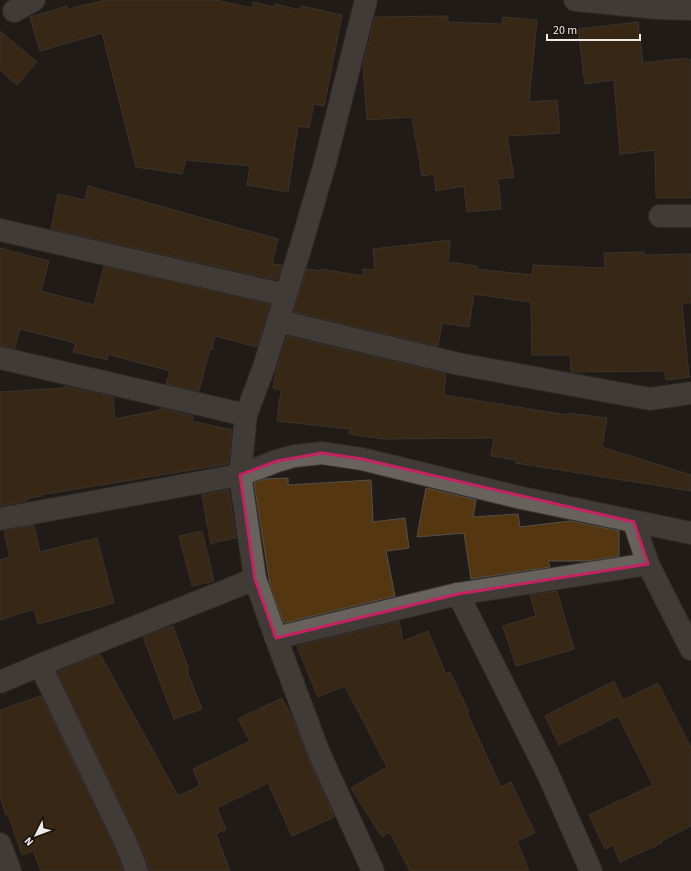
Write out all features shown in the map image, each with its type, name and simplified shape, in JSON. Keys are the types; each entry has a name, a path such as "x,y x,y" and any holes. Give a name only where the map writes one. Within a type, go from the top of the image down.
{"street":[{"path":"14,11 34,0"},
{"path":"366,0 325,163 264,367 246,415 240,475 255,579 319,753 373,871"},
{"path":"575,0 657,4 691,9"},
{"path":"660,216 691,216"},
{"path":"0,230 285,295"},
{"path":"278,321 459,364 650,399 691,393"},
{"path":"0,358 246,415"},
{"path":"0,519 240,475 294,456 322,453 362,459 522,498 691,533"},
{"path":"634,522 648,564 691,649"},
{"path":"276,638 458,594 648,564"},
{"path":"0,682 255,579"},
{"path":"458,594 548,774 590,871"},
{"path":"40,665 125,841 137,871"},
{"path":"0,844 10,871"}],"highlighted area":[{"path":"322,453 362,459 634,522 648,564 458,594 276,638 255,579 240,475 277,461"}],"building":[{"path":"106,0 216,0 252,8 253,2 274,7 275,4 300,10 301,6 342,15 324,106 314,104 309,128 298,126 288,192 247,185 250,166 186,160 182,174 136,167 102,33 40,51 30,17 67,6 68,9"},
{"path":"448,16 448,22 502,24 503,17 537,20 529,102 557,100 560,133 507,136 514,177 498,179 501,209 467,212 464,186 436,191 434,174 422,176 412,117 367,120 363,65 375,17"},
{"path":"638,22 643,63 686,58 686,60 691,59 691,198 656,198 655,150 620,154 614,80 585,84 578,29"},
{"path":"0,31 37,62 17,85 0,70"},
{"path":"88,186 278,239 272,264 282,265 277,280 51,229 58,194 85,200"},
{"path":"450,240 448,262 477,266 477,269 532,275 533,265 605,268 604,253 644,252 644,255 691,254 691,303 682,303 689,377 666,380 665,371 571,372 570,355 532,355 531,302 474,294 469,327 442,323 438,346 294,312 307,269 321,271 321,269 363,276 363,269 375,270 373,249"},
{"path":"0,248 49,261 41,291 94,305 104,266 270,304 257,347 215,336 199,391 166,384 170,371 107,354 108,360 73,352 76,343 20,329 14,349 0,346"},
{"path":"287,336 446,374 444,395 567,415 568,413 607,418 602,447 691,475 691,491 516,463 516,460 491,456 494,438 383,439 349,434 350,429 277,421 281,390 273,388 276,372"},
{"path":"64,386 113,397 115,419 160,410 160,408 193,416 192,421 232,430 228,464 40,495 41,496 26,499 27,501 0,506 0,392 64,388"},
{"path":"288,478 288,485 371,480 373,522 405,518 409,548 386,551 395,596 284,623 270,585 254,483 265,479"},
{"path":"426,488 476,500 473,517 518,514 520,527 570,521 619,531 619,556 588,561 548,561 550,567 471,579 464,533 417,537"},
{"path":"229,490 236,538 212,543 211,545 202,495"},
{"path":"34,525 40,552 97,538 114,603 38,624 34,609 0,620 0,560 10,557 4,531"},
{"path":"202,531 214,581 192,586 179,536"},
{"path":"557,591 574,649 516,666 503,626 536,616 530,595"},
{"path":"399,621 403,641 428,631 446,674 450,672 469,712 467,713 501,787 511,782 535,833 517,841 529,871 410,871 390,832 382,837 351,788 387,767 345,686 318,697 297,646"},
{"path":"173,626 189,670 187,671 202,709 174,719 143,637"},
{"path":"100,654 178,796 200,786 193,769 250,741 238,719 282,698 293,719 308,758 334,817 292,836 268,783 217,808 226,829 216,834 230,871 149,871 149,866 136,836 57,672"},
{"path":"614,681 623,700 658,683 691,748 691,826 661,841 662,843 620,862 613,845 605,849 589,815 653,785 618,716 559,745 545,716"},
{"path":"41,696 114,846 124,871 41,871 33,851 22,855 8,814 6,815 0,797 0,710"}]}
